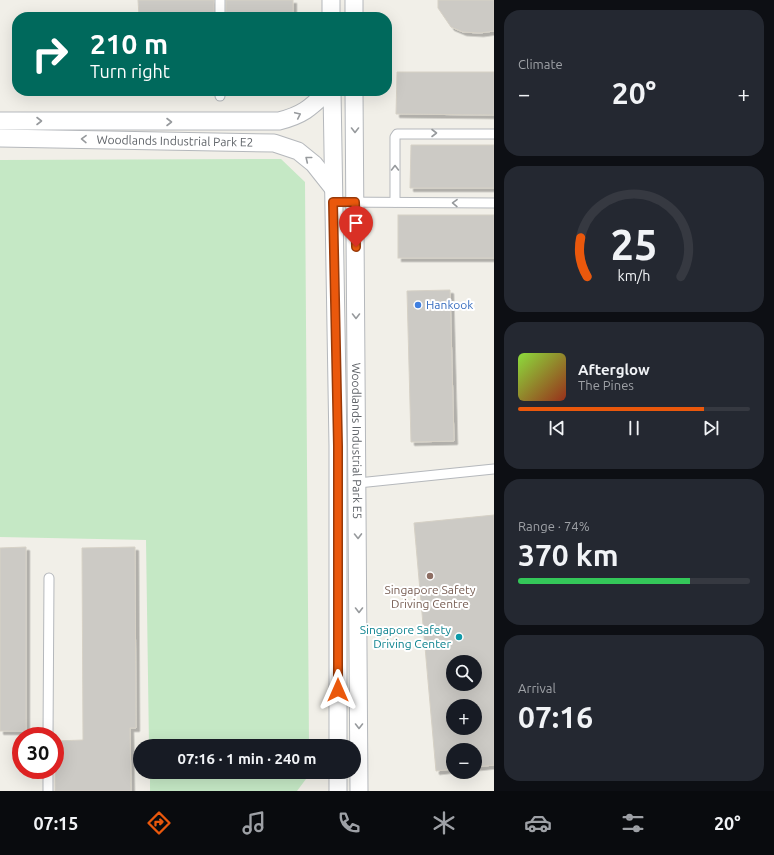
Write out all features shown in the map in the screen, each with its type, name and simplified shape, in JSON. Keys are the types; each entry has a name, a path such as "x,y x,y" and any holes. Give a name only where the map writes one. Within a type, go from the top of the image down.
{"street":[{"path":"331,0 331,12"},
{"path":"354,0 354,12"},
{"name":"Woodlands Industrial Park E2","path":"0,121 279,121 298,116 323,96"},
{"name":"Woodlands Industrial Park E5","path":"332,96 338,446 338,739"},
{"name":"Woodlands Industrial Park E5","path":"354,96 359,791"},
{"name":"Woodlands Industrial Park E2","path":"0,138 274,143 298,152 314,164 333,195"},
{"path":"338,779 338,791"}],"lane":[{"path":"220,0 220,12"},
{"path":"395,202 395,137 397,134 494,134"},
{"path":"333,195 355,202 494,203"},
{"path":"358,483 494,469"},
{"path":"48,727 49,578"},
{"path":"48,779 48,791"}],"green space":[{"path":"281,159 305,182 309,739 149,739 146,540 0,537 0,160"},
{"path":"150,779 306,779 297,791 150,791"}],"building":[{"path":"138,0 214,0 214,12 139,12"},
{"path":"226,0 293,0 293,12 226,12"},
{"path":"438,0 494,0 494,31 480,33 463,32 451,27 438,8"},
{"path":"397,72 494,72 494,115 396,114"},
{"path":"411,145 494,145 494,188 410,188"},
{"path":"398,215 494,215 494,258 398,258"},
{"path":"450,290 454,441 411,442 407,291"},
{"name":"Singapore Safety Driving Center","path":"494,515 494,765 482,766 482,743 446,743 446,770 436,771 414,523"},
{"path":"26,547 26,727 12,727 12,731 0,731 0,548"},
{"path":"135,547 136,728 130,728 131,791 55,791 55,779 64,779 64,741 83,740 82,548"}],"place":[{"name":"Hankook","path":"418,305"},
{"name":"Singapore Safety Driving Centre","path":"430,576"},
{"name":"Singapore Safety Driving Center","path":"459,637"}],"route":[{"path":"338,690 338,446 335,369 333,202 355,202 356,247"}]}
